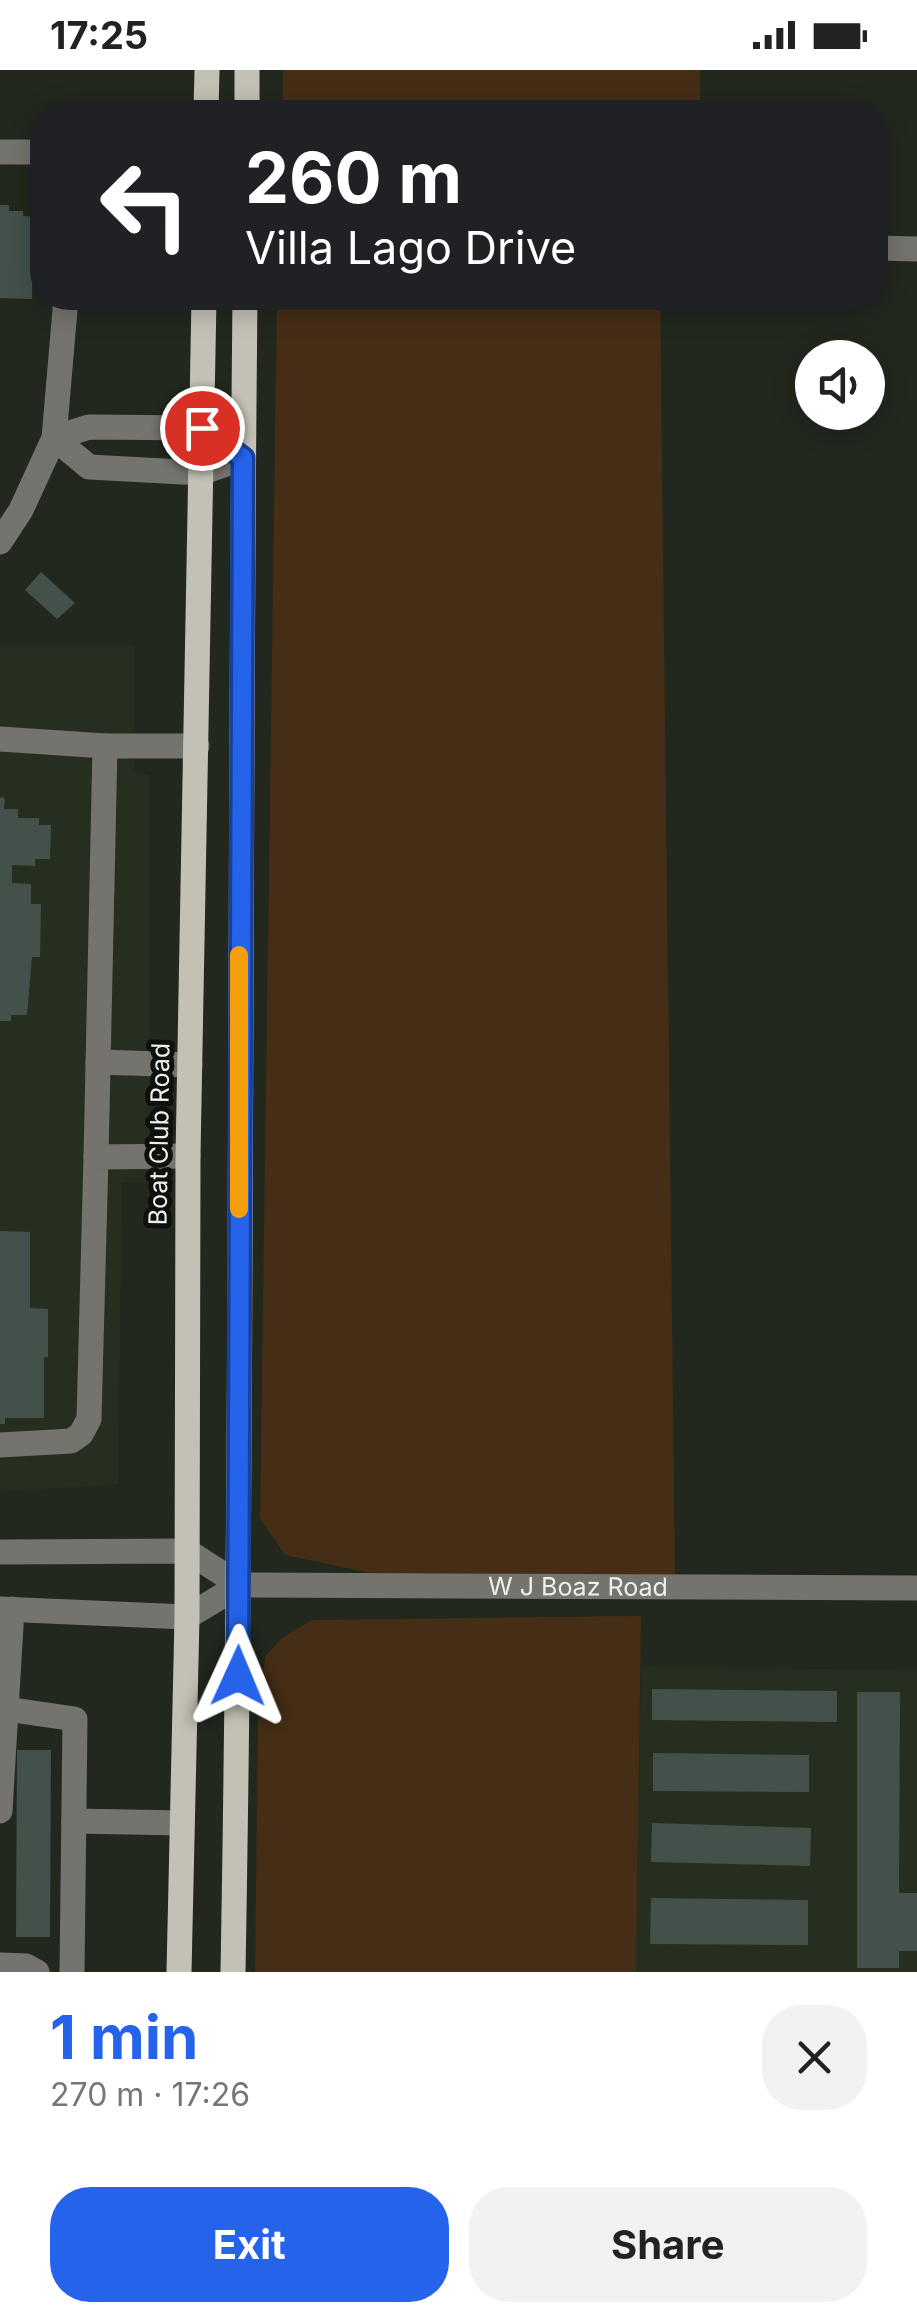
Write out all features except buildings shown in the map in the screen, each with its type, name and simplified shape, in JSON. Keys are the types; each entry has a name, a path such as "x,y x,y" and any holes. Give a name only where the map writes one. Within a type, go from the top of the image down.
{"main road":[{"path":"206,100 207,70"},
{"path":"247,100 248,70"},
{"name":"Boat Club Road","path":"179,1972 187,1617 188,1156 204,310"},
{"path":"233,1972 240,1585 238,1043 244,310"}],"street":[{"path":"0,152 30,152"},
{"path":"888,248 917,248"},
{"path":"0,542 21,510 54,438 65,310"},
{"path":"54,438 88,426 202,428 243,458"},
{"path":"54,438 89,467 201,472 243,458"},
{"path":"0,739 105,746 197,746"},
{"path":"0,1444 71,1441 81,1434 89,1419 105,746"},
{"path":"98,1062 190,1065"},
{"path":"96,1158 188,1156"},
{"path":"0,1552 187,1552 240,1585 187,1617 6,1609 0,1811"},
{"name":"W J Boaz Road","path":"240,1585 917,1588"},
{"path":"6,1709 75,1719 72,1972"},
{"path":"74,1821 182,1822"},
{"path":"0,1965 26,1966 37,1972"}],"shaded area":[{"path":"283,70 700,70 700,100 282,100"},
{"path":"277,310 660,310 675,1575 370,1573 285,1555 260,1518"},
{"path":"0,646 134,646 134,774 149,775 149,1182 122,1182 118,1484 0,1492"},
{"path":"641,1616 636,1972 255,1972 258,1723 265,1657 282,1638 312,1620"},
{"path":"641,1667 917,1670 917,1972 636,1972"}],"slow traffic":[{"path":"239,955 239,1209"}],"route":[{"path":"202,428 243,458 238,1676"}]}
